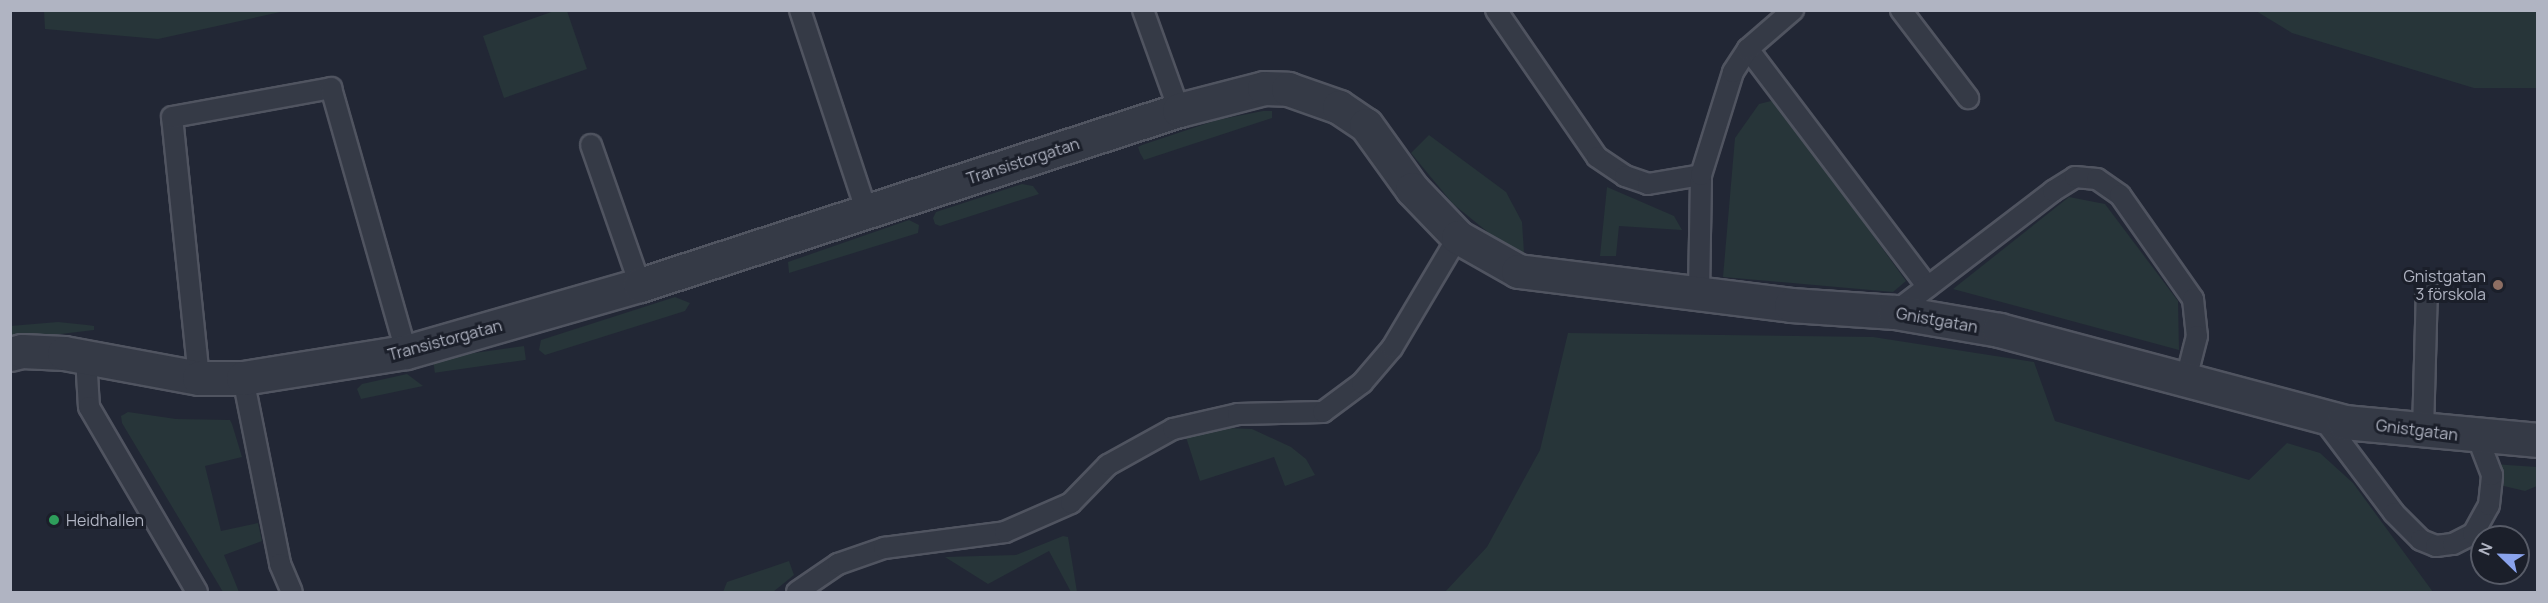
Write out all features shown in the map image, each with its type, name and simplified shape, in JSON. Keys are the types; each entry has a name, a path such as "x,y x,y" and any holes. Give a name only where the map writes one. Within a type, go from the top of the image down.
{"street":[{"name":"Transistorgatan","path":"10,354 22,351 86,357 199,378 243,378 406,351 640,285 1179,110 1264,88 1288,89 1339,107 1366,125 1412,189 1458,237 1518,271 1543,277"},
{"name":"Gnistgatan","path":"1543,277 1699,292 1791,305 1895,312 1999,330 2321,416 2478,438 2538,440"}],"lane":[{"path":"800,10 866,210"},
{"path":"1143,10 1179,110"},
{"path":"1496,10 1597,158 1625,176 1648,184 1701,175"},
{"path":"1699,292 1701,175 1733,72 1748,49 1793,10"},
{"path":"1901,10 1968,98"},
{"path":"1748,49 1928,287"},
{"path":"199,378 172,117 331,88 406,351"},
{"path":"591,145 640,285"},
{"path":"1895,312 2053,191 2075,177 2097,179 2120,195 2193,299 2197,336 2186,379"},
{"path":"797,592 838,564 884,548 1005,532 1071,503 1108,465 1173,429 1238,414 1323,412 1362,383 1392,348 1458,237"},
{"path":"2423,431 2427,286"},
{"path":"86,357 89,406 197,592"},
{"path":"243,378 280,564 292,592"},
{"name":"Gnistgatan","path":"2321,416 2394,513 2421,540 2436,546 2453,544 2473,534 2489,505 2492,475 2478,438"}],"shaded area":[{"path":"44,10 285,11 158,39 45,29"},
{"path":"557,10 567,11 587,69 504,98 483,36"},
{"path":"2256,11 2537,11 2537,88 2474,88 2292,33"},
{"path":"1775,100 1906,281 1893,292 1723,277 1735,138 1759,104"},
{"path":"1272,111 1272,118 1144,160 1138,147 1217,120"},
{"path":"1429,135 1506,192 1522,222 1524,253 1494,237 1453,204 1411,153"},
{"path":"1022,184 1033,186 1039,194 940,226 935,224 933,218 936,212"},
{"path":"1607,187 1674,216 1682,230 1619,226 1616,256 1600,256"},
{"path":"2069,197 2105,204 2178,301 2179,350 1953,289"},
{"path":"909,220 919,225 918,233 789,273 788,262"},
{"path":"675,297 690,303 685,311 545,355 539,350 541,340"},
{"path":"58,322 94,326 94,330 11,340 10,326"},
{"path":"1568,333 1873,337 2034,362 2055,421 2249,480 2287,443 2320,453 2353,483 2433,592 1445,592 1487,547 1540,450"},
{"path":"524,346 526,360 435,373 433,359"},
{"path":"407,374 423,386 361,399 357,389 362,384"},
{"path":"128,412 176,419 230,420 242,457 205,466 221,531 258,523 262,541 224,555 239,592 223,592 122,423 121,416"},
{"path":"1228,428 1252,429 1291,447 1306,459 1315,475 1285,486 1274,457 1200,481 1186,437"},
{"path":"2493,464 2537,467 2537,486 2525,491 2491,483"},
{"path":"1063,536 1068,537 1077,592 1071,592 1049,551 988,584 945,557 1016,555"},
{"path":"789,561 794,575 773,592 723,592 727,582"}],"place":[{"name":"Gnistgatan 3 förskola","path":"2498,285"},
{"name":"Heidhallen","path":"54,520"}]}
